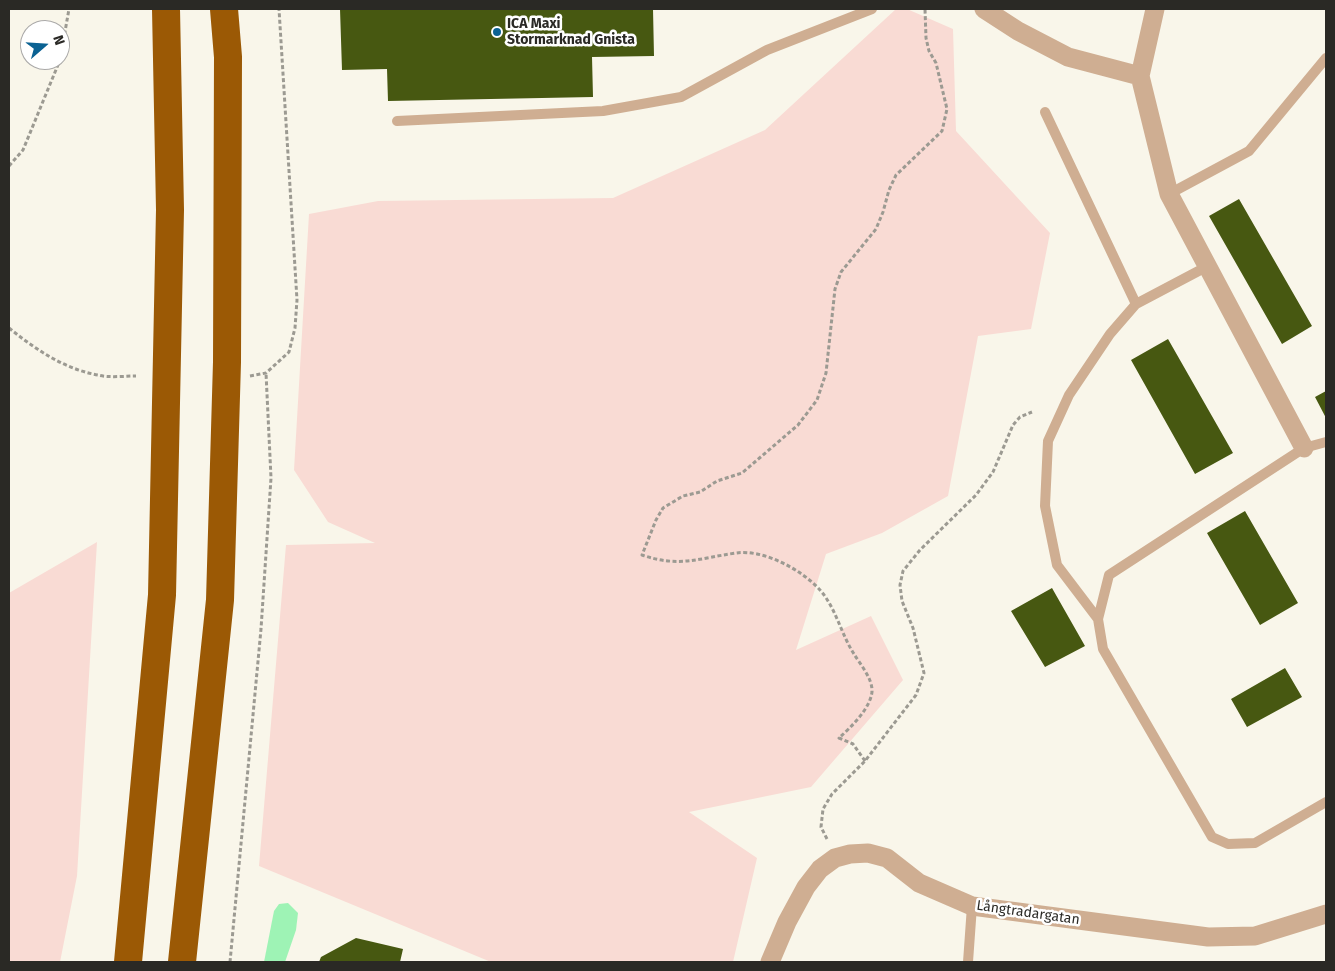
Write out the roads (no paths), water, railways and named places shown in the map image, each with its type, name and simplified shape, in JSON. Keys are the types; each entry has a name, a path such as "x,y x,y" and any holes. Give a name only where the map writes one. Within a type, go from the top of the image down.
{"highway":[{"path":"128,962 162,595 170,210 166,9"},
{"path":"182,962 220,600 227,362 228,57 224,9"}],"street":[{"path":"984,9 1018,31 1068,57 1140,76"},
{"path":"1155,9 1140,76 1168,194 1304,448"},
{"name":"Långtradargatan","path":"770,962 787,922 806,887 820,869 835,858 868,852 886,858 920,883 972,906 1208,937 1255,936 1326,914"}],"lane":[{"path":"397,121 603,111 681,97 768,50 872,9"},
{"path":"1168,194 1249,150 1326,58"},
{"path":"1044,112 1136,304"},
{"path":"1098,619 1056,565 1045,506 1048,441 1069,395 1110,334 1136,304 1208,266"},
{"path":"1326,442 1304,448 1108,575 1098,619 1103,649 1212,836 1228,844 1255,842 1326,802"},
{"path":"968,962 972,906"}],"place":[{"name":"ICA Maxi Stormarknad Gnista","path":"497,32"}]}
